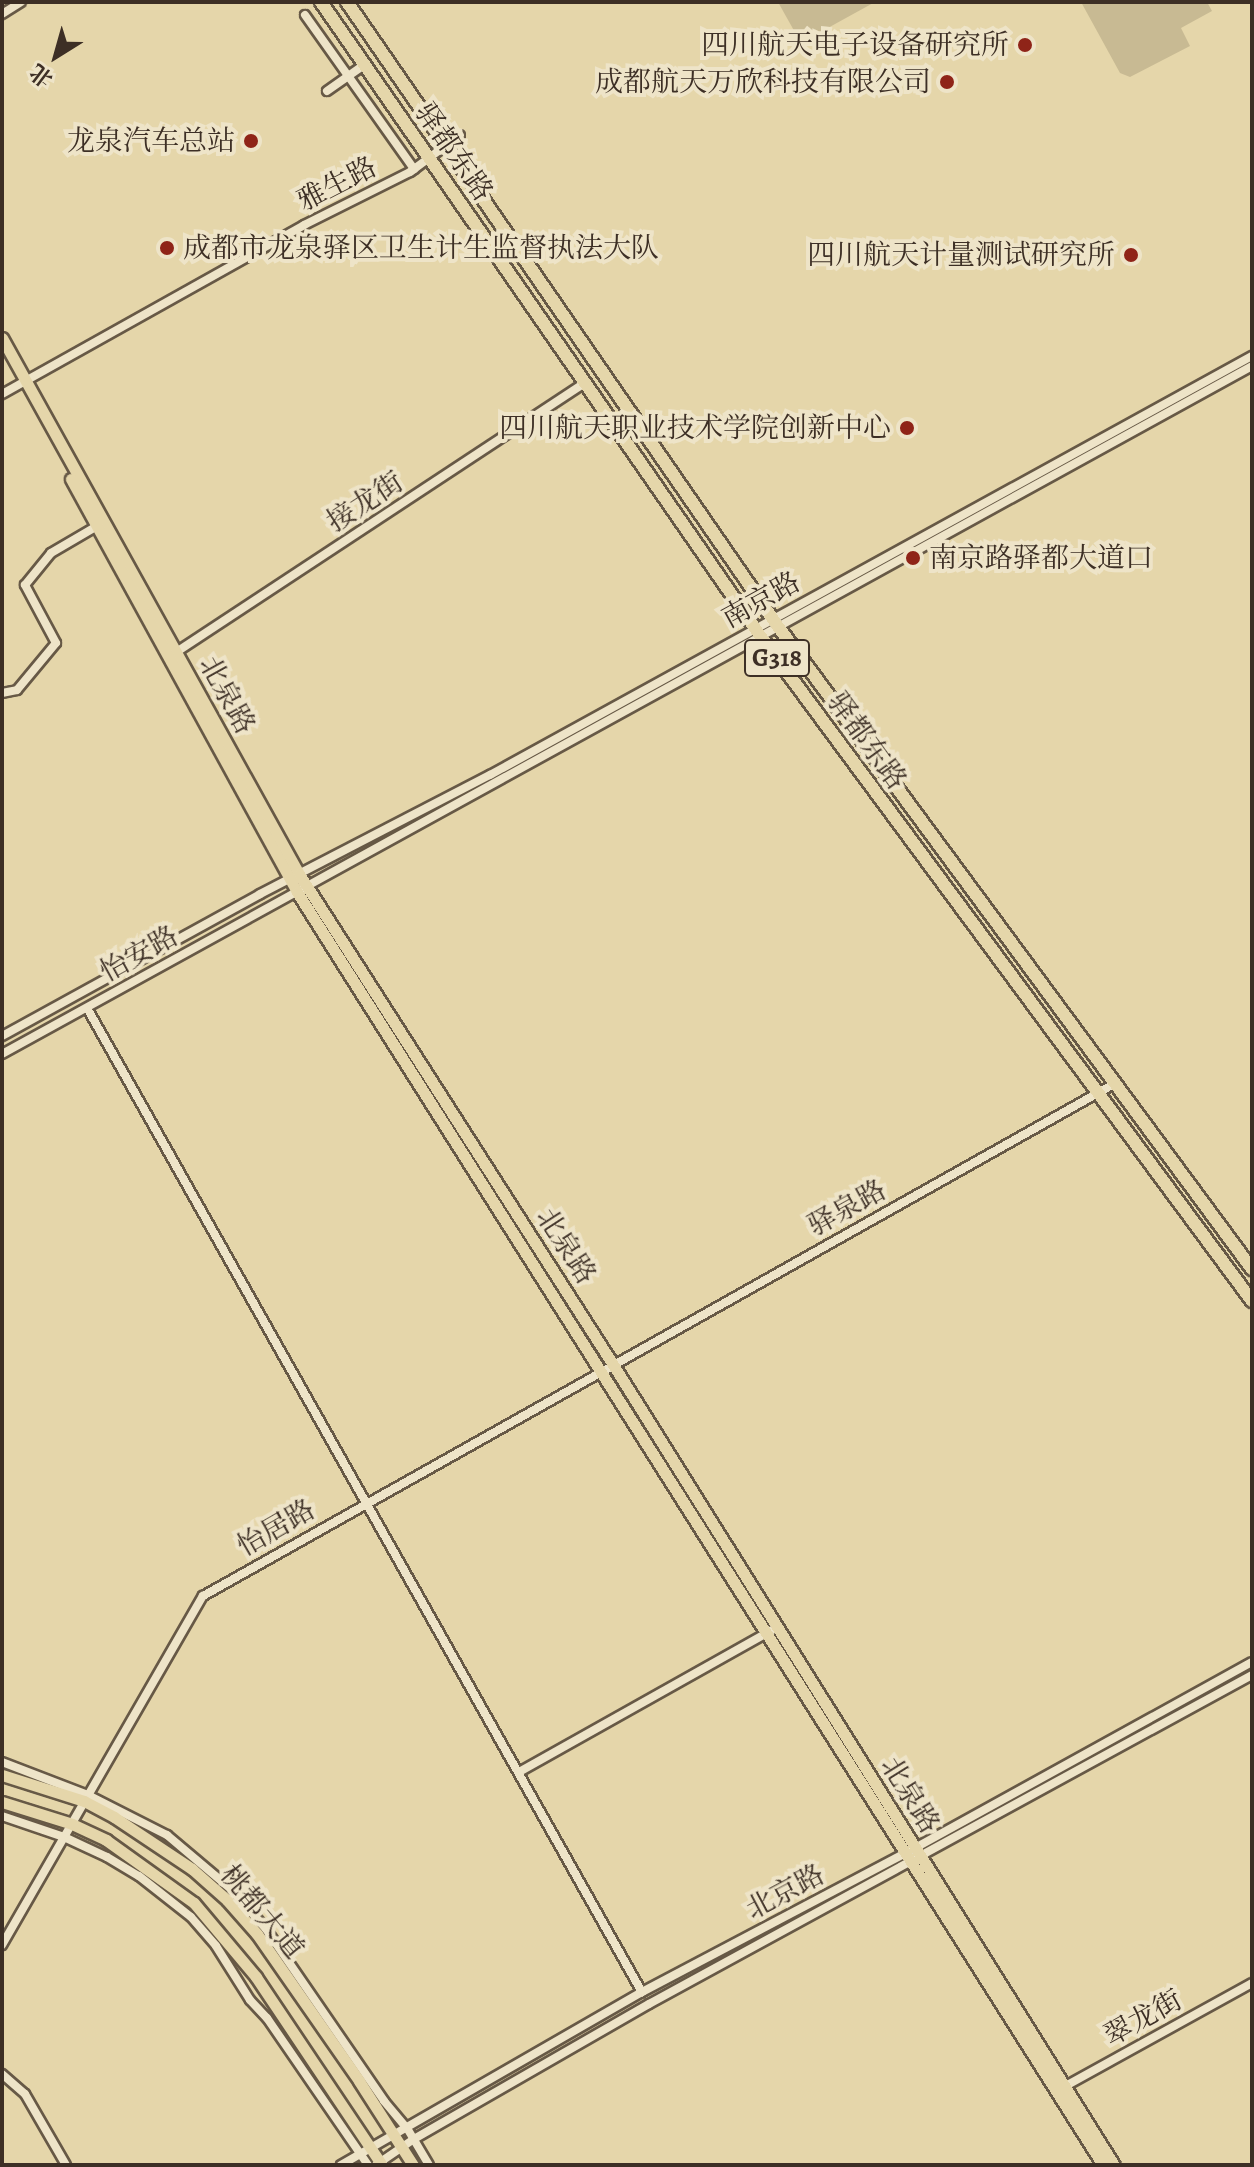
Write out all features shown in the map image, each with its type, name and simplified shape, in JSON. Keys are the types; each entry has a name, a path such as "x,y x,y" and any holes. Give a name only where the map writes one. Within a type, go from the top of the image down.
{"highway":[{"name":"驿都东路","path":"321,2 758,633 1252,1301"},
{"name":"驿都东路","path":"347,2 776,623 1252,1269"}],"main road":[{"name":"北泉路","path":"2,338 97,526 172,655"},
{"name":"北泉路","path":"2,352 23,382 294,877 601,1370 772,1630"},
{"name":"北泉路","path":"302,890 612,1363 772,1630 1060,2089 1103,2165"},
{"name":"桃都大道","path":"2,1775 86,1798 154,1842 227,1900 257,1934 396,2135 413,2165"},
{"name":"桃都大道","path":"2,1802 72,1824 106,1840 194,1903 256,1977 366,2151 380,2164"},
{"name":"北泉路","path":"1060,2089 1114,2165"}],"street":[{"path":"2,14 21,2"},
{"path":"305,15 414,169"},
{"path":"327,91 364,65"},
{"name":"雅生路","path":"2,394 304,225 414,169 460,135"},
{"name":"南京路","path":"294,877 758,633 1252,356"},
{"path":"776,623 1252,366"},
{"name":"接龙街","path":"172,655 585,383"},
{"path":"2,693 17,690 56,643 25,585 51,553 97,526"},
{"name":"怡安路","path":"2,1054 302,890 758,633"},
{"name":"怡安路","path":"2,1036 294,877"},
{"path":"87,1008 368,1501 642,1992"},
{"name":"驿泉路","path":"601,1370 1114,1084"},
{"name":"怡居路","path":"2,1945 203,1596 601,1370"},
{"path":"519,1772 772,1630"},
{"name":"北京路","path":"380,2164 414,2139 1252,1662"},
{"name":"北京路","path":"341,2165 642,1992 913,1855 1252,1675"},
{"path":"2,1762 167,1835 232,1890 266,1929 384,2101 407,2128 429,2165"},
{"path":"2,1816 64,1837 139,1876 191,1917 216,1946 250,2000 267,2018 366,2151 368,2165"},
{"name":"翠龙街","path":"1060,2089 1252,1983"},
{"path":"2,2074 25,2094 66,2165"}],"shaded area":[{"path":"778,2 875,2 806,40 797,36"},
{"path":"1081,2 1207,2 1212,11 1181,28 1190,46 1130,77 1120,73"}],"place":[{"name":"四川航天电子设备研究所","path":"1025,45"},
{"name":"成都航天万欣科技有限公司","path":"947,82"},
{"name":"龙泉汽车总站","path":"251,141"},
{"name":"成都市龙泉驿区卫生计生监督执法大队","path":"167,248"},
{"name":"四川航天计量测试研究所","path":"1131,255"},
{"name":"四川航天职业技术学院创新中心","path":"907,428"},
{"name":"南京路驿都大道口","path":"913,558"}]}
